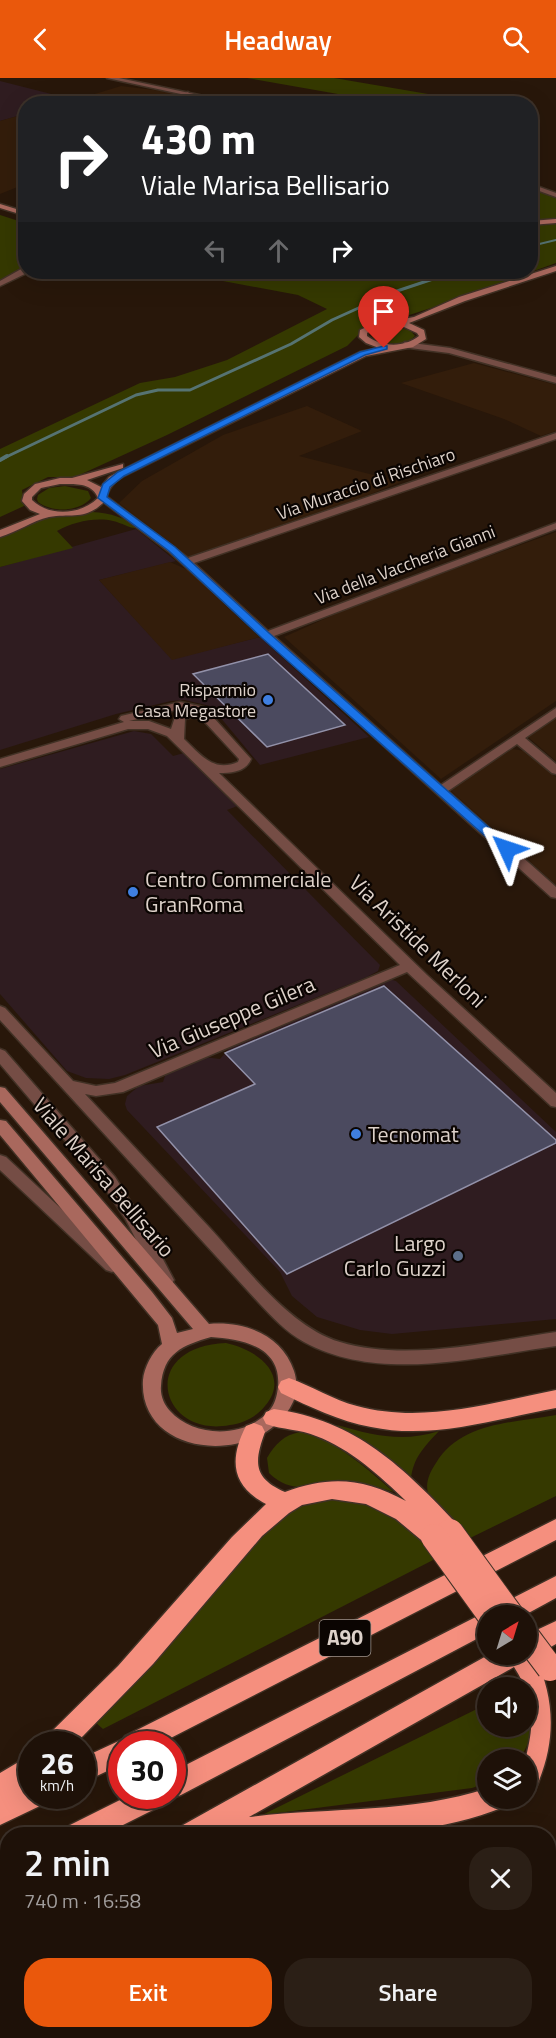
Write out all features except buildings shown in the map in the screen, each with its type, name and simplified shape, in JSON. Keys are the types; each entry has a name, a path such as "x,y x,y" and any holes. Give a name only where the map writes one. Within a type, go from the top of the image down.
{"highway":[{"path":"289,1387 342,1411 401,1422 440,1420 556,1399"},
{"path":"274,1418 292,1418 310,1423 351,1444 390,1473 502,1605"},
{"path":"254,1432 245,1462 249,1475 265,1493 287,1502"},
{"path":"71,1731 92,1712 133,1668 245,1540 287,1502 301,1495 342,1490 367,1494 410,1514 442,1535 484,1605"},
{"name":"A90","path":"160,1731 556,1530"},
{"path":"520,1605 556,1586"},
{"name":"A90","path":"186,1779 477,1628"},
{"path":"537,1642 556,1632"},
{"path":"537,1654 548,1673 556,1726 555,1736 545,1761 537,1769"},
{"path":"205,1827 494,1665"},
{"path":"0,1788 18,1776"},
{"path":"0,1812 18,1803"},
{"path":"268,1827 370,1822 451,1812 477,1804"},
{"path":"93,1827 128,1809"}],"main road":[{"path":"0,201 18,207"},
{"path":"0,206 18,212"},
{"path":"538,224 556,223"},
{"path":"538,274 556,268"},
{"path":"0,534 52,513 94,507 112,479 121,474 363,354 401,346 422,335 432,320 452,310 556,274"},
{"path":"401,346 377,345 364,339 362,333 368,328 413,320 462,299 523,279"},
{"path":"395,324 410,326 422,335"},
{"path":"30,506 27,496 39,486 98,475 118,467 353,351 364,339"},
{"path":"72,481 92,485 102,496"},
{"path":"0,523 30,506 52,513"},
{"name":"Viale Marisa Bellisario","path":"0,1092 205,1331"},
{"name":"Viale Marisa Bellisario","path":"0,1125 146,1297 166,1323 171,1346"},
{"path":"205,1331 238,1331 262,1340 283,1360 289,1387 285,1402 274,1418 254,1432 234,1438 206,1439 180,1431 161,1416 151,1396 151,1374 156,1363 171,1346 186,1337 205,1331"}],"street":[{"path":"110,78 199,96"},
{"path":"183,96 189,94"},
{"path":"538,189 556,194"},
{"path":"0,284 18,274"},
{"path":"422,335 450,351"},
{"path":"401,346 450,351 556,380"},
{"name":"Via Muraccio di Rischiaro","path":"187,562 556,436"},
{"path":"102,496 187,562 556,894"},
{"path":"85,510 122,513"},
{"name":"Via della Vaccheria Gianni","path":"266,635 556,526"},
{"path":"0,756 175,706 201,710 245,759 243,764 235,768 222,770 208,767"},
{"path":"441,790 556,712"},
{"path":"178,738 177,728 180,717 191,713 206,716"},
{"name":"Via Aristide Merloni","path":"0,763 131,725 159,728 178,738 409,966 556,1102"},
{"path":"518,738 556,770"},
{"name":"Via Giuseppe Gilera","path":"69,1084 96,1091 118,1088 409,966"},
{"path":"0,1011 7,1024 69,1084 278,1312 297,1329 320,1343 351,1353 392,1358 556,1339"},
{"name":"Viale Marisa Bellisario","path":"0,1054 109,1181 133,1218 172,1294"},
{"name":"Viale Marisa Bellisario","path":"0,1161 146,1297"}],"shaded area":[{"path":"0,81 59,96 18,96 18,116 0,121"},
{"path":"121,86 188,96 88,96"},
{"path":"18,116 18,187 0,194 0,121"},
{"path":"474,363 556,385 556,431 541,436 504,419 401,383"},
{"path":"307,406 362,431 299,456 401,482 361,498 187,557 119,503 142,481 223,435"},
{"path":"136,529 176,561 99,580 172,659 260,637 369,737 260,765 210,706 185,700 171,701 116,714 0,750 0,567"},
{"path":"556,532 556,701 441,779 284,637 360,603"},
{"path":"170,562 188,570 260,637 172,660 99,580"},
{"path":"556,718 556,761 528,737"},
{"path":"134,731 151,734 173,756 184,753 240,805 227,810 380,965 378,971 367,977 125,1075 109,1079 86,1078 67,1071 0,994 0,769"},
{"path":"512,749 526,751 556,777 556,885 450,790"},
{"path":"389,979 396,981 556,1132 556,1319 392,1334 360,1330 317,1317 292,1296 280,1272 127,1110 125,1104 127,1096 139,1086 163,1082 166,1073 204,1057 220,1059 231,1046"}],"green space":[{"path":"247,78 334,78 440,96 349,96"},
{"path":"538,192 556,198 556,263 538,269"},
{"path":"0,215 18,221 18,271 0,280"},
{"path":"212,279 512,279 400,318 381,318 347,346 167,435 75,477 48,477 22,490 24,506 0,517 0,449 140,383 175,377 227,360 327,309 298,295"},
{"path":"392,327 410,330 415,336 406,342 394,344 372,337 371,334 375,330"},
{"path":"65,486 88,491 91,498 80,506 66,509 51,508 38,502 38,495 49,488"},
{"path":"92,512 118,517 141,528 106,520 77,523 57,531 73,548 0,567 0,538 42,518"},
{"path":"226,1343 248,1351 266,1365 272,1374 274,1384 272,1394 258,1413 240,1423 206,1426 187,1419 174,1406 168,1391 169,1374 179,1359 197,1348"},
{"path":"556,1415 556,1496 466,1540 439,1512 428,1493 429,1477 436,1463 459,1439 474,1432 506,1423"},
{"path":"337,1425 363,1432 400,1437 426,1435 439,1431 417,1459 411,1479"},
{"path":"300,1432 325,1440 337,1447 394,1492 353,1482 298,1487 278,1481 269,1473 267,1458 280,1441"},
{"path":"336,1499 373,1505 410,1524 437,1558 103,1729 95,1722 278,1520 303,1505"},
{"path":"477,1709 477,1737 530,1737 525,1749 477,1749 477,1786 472,1788 262,1815"}],"waterway":[{"path":"538,244 556,240"},
{"path":"4,458 136,395 158,390 190,390 291,344 332,320 394,292 433,279"},
{"path":"0,460 7,456"}],"place":[{"name":"Risparmio Casa Megastore","path":"268,700"},
{"name":"Centro Commerciale GranRoma","path":"133,892"},
{"name":"Tecnomat","path":"356,1134"},
{"name":"Largo Carlo Guzzi","path":"458,1256"}],"route":[{"path":"384,348 363,354 121,474 106,486 102,493 103,498 172,549 507,849"}]}
